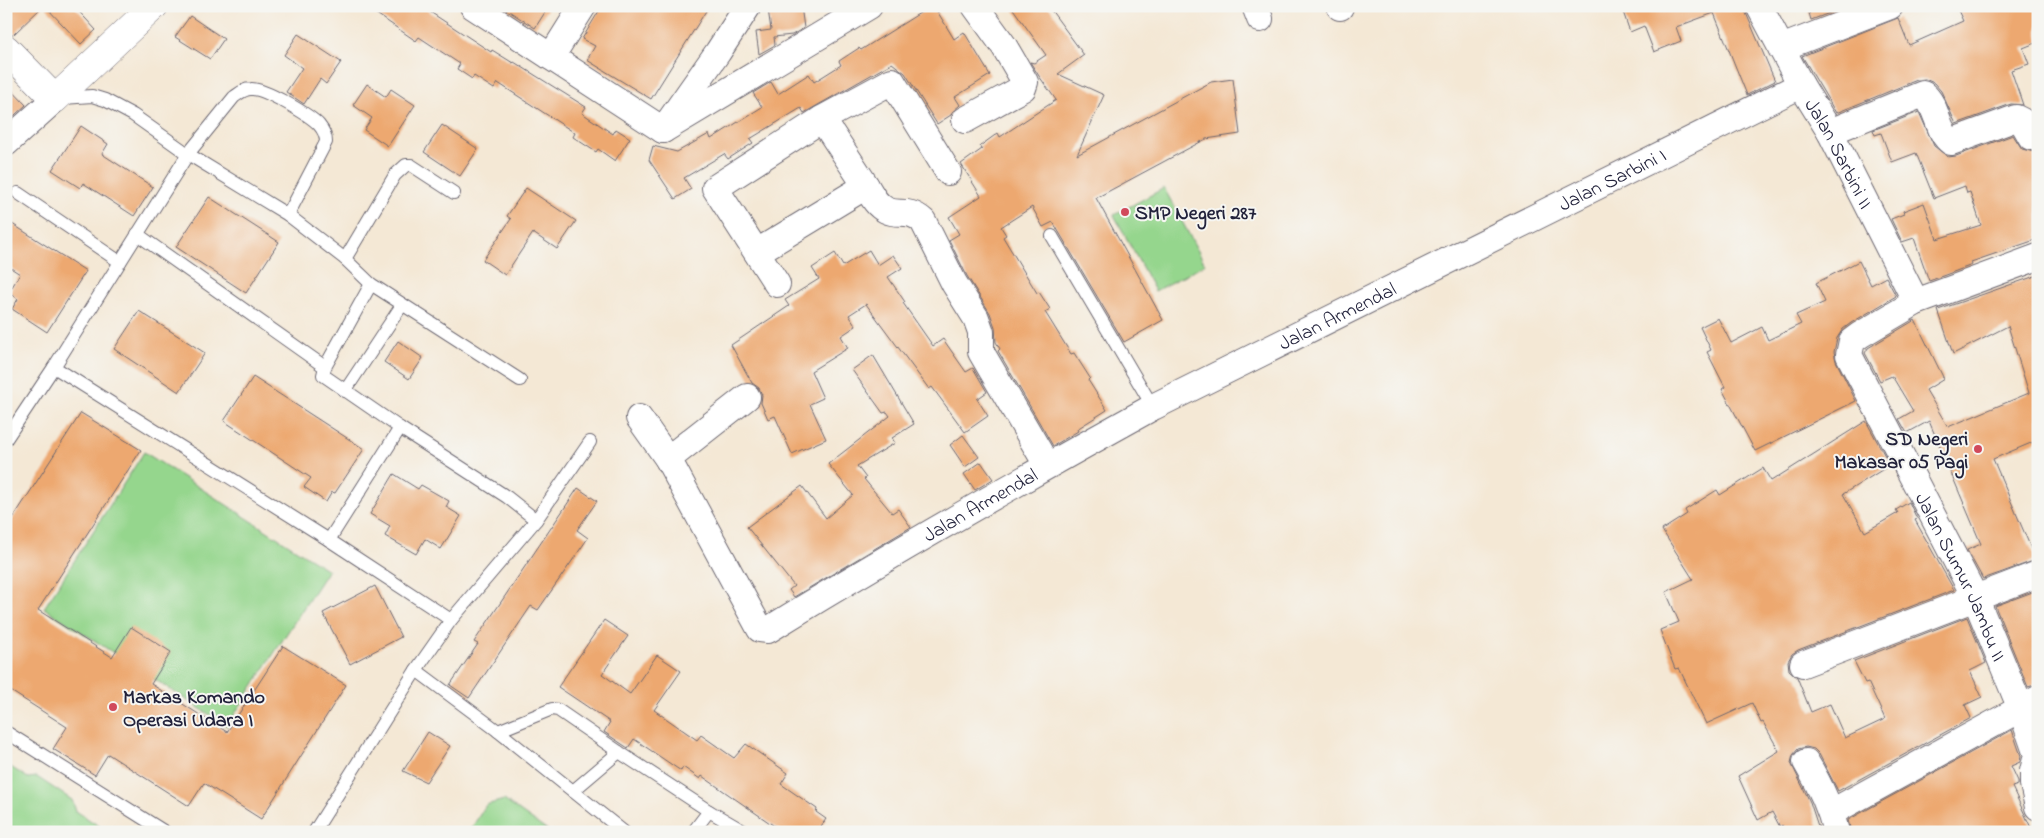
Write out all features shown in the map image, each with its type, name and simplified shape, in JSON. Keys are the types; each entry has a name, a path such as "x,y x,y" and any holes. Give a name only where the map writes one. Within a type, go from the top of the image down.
{"street":[{"path":"6,144 154,6"},
{"path":"473,6 663,130"},
{"path":"550,57 583,6"},
{"path":"663,130 748,6"},
{"path":"663,130 869,6"},
{"path":"965,120 1023,88 1025,82 1004,46 975,6"},
{"name":"Jalan Sarbini II","path":"1759,6 1801,85 1830,132 1916,302"},
{"path":"1781,48 1890,6"},
{"path":"6,49 55,99"},
{"path":"718,52 740,85"},
{"path":"777,284 715,188 822,119 892,81 948,172"},
{"name":"Jalan Sarbini I","path":"1421,273 1801,85"},
{"path":"1830,132 1922,94 1931,102 1946,137 1951,142 2016,118 2022,120 2031,137 2038,138"},
{"path":"822,119 875,202 887,211 915,214 922,221 954,283 976,318 981,332 981,352 1047,465"},
{"path":"757,252 866,186"},
{"name":"Jalan Sumur Jambu II","path":"2038,257 1916,302 1852,341 1849,355 1975,596 2029,704 2037,755 2033,771 2033,784 2038,807"},
{"name":"Jalan Armendal","path":"639,418 668,459 760,629 764,631 1047,465 1153,407 1421,273"},
{"path":"668,459 747,397"},
{"path":"1803,664 1975,596 2038,574"},
{"path":"1806,762 1822,788 1834,822 2029,704"}],"lane":[{"path":"6,438 54,367 188,154 234,97 244,90 253,88 263,90 315,120 325,133 326,142 288,215"},
{"path":"55,99 92,96 105,100 133,114 188,154 288,215 346,259 371,284 520,380"},
{"path":"346,259 396,176 406,165 411,164 454,193"},
{"path":"18,193 120,262"},
{"path":"137,234 325,367"},
{"path":"1052,236 1153,407"},
{"path":"371,284 325,367 323,375 400,428 507,497 536,520"},
{"path":"345,391 402,305"},
{"path":"54,367 329,540 452,620"},
{"path":"329,540 400,428"},
{"path":"314,832 416,670 452,620 536,520 590,442"},
{"path":"416,670 498,731 624,832"},
{"path":"498,731 552,709 558,710 619,752 745,832"},
{"path":"6,732 165,832"},
{"path":"573,791 619,752"},
{"path":"693,832 710,811"}],"green space":[{"path":"1164,188 1205,264 1155,291 1114,215"},
{"path":"144,452 328,570 227,726 44,608"},
{"path":"6,764 28,778 37,777 72,800 76,811 108,832 6,832"},
{"path":"504,800 549,832 469,832 486,805"}],"building":[{"path":"6,6 43,6 13,35 6,34"},
{"path":"45,6 74,6 96,30 81,44"},
{"path":"365,6 421,6 491,52 492,50 514,62 586,107 582,113 613,134 616,129 630,138 615,161 598,149 596,152 573,137 575,133 498,83 494,89 474,76 472,79 457,69 460,64 419,37 416,41"},
{"path":"501,6 549,6 535,28"},
{"path":"602,6 709,6 651,99 587,60 595,46 582,39"},
{"path":"801,6 804,28 792,35 774,37 775,45 759,54 756,32 771,30 768,9"},
{"path":"931,6 934,6 954,39 964,32 990,75 955,97 960,105 951,115 937,124 905,73 892,63 804,113 801,108 750,139 753,143 728,159 724,154 684,178 691,189 675,199 649,160 653,146 677,152 709,134 711,139 762,107 753,93 771,82 778,94 809,74 814,82 841,65 839,61 859,48 861,50"},
{"path":"1011,6 1048,6 1084,55 1058,74 1104,95 1077,155 1211,82 1233,79 1240,134 1206,139 1096,198 1163,320 1124,342 1053,222 1043,227 1032,207 1001,227 1006,235 1003,237 1037,293 1039,292 1050,309 1045,312 1071,354 1074,353 1090,378 1088,380 1107,410 1053,446 998,351 1000,349 996,342 995,327 990,313 967,276 949,240 959,234 949,217 981,196 961,164 982,149 980,146 998,133 1000,137 1056,100 1030,62 1034,63 1046,55"},
{"path":"1621,6 1743,6 1775,81 1747,95 1714,13 1676,27 1681,41 1654,52 1644,26 1630,32"},
{"path":"1807,6 1848,6 1811,20"},
{"path":"1956,6 2038,6 2038,42 2023,48 2029,64 2011,70 2023,105 2011,104 1956,124 1941,91 1934,83 1925,79 1917,80 1836,113 1802,56 1898,18 1909,45 1963,21"},
{"path":"190,16 224,39 210,59 175,37"},
{"path":"298,34 341,62 326,84 320,79 304,104 286,92 302,68 284,55"},
{"path":"6,84 26,105 6,123"},
{"path":"367,84 386,97 391,89 415,105 388,146 364,130 372,118 353,105"},
{"path":"1919,112 1934,146 1948,157 1956,156 2013,135 2022,149 2038,153 2038,239 1971,262 1972,265 1929,281 1914,238 1902,242 1891,219 1904,214 1903,211 1924,203 1937,239 1981,225 1970,192 1967,193 1965,186 1934,198 1916,153 1892,162 1881,133 1875,135 1873,130"},
{"path":"442,125 478,149 460,176 424,152"},
{"path":"81,126 108,144 102,154 153,187 134,216 83,183 80,188 52,170"},
{"path":"526,188 576,221 557,249 533,233 505,275 483,260 511,219 507,216"},
{"path":"209,197 279,242 246,293 176,247"},
{"path":"6,220 86,271 47,332 12,309 18,299 9,292 20,274 6,265"},
{"path":"869,250 878,265 893,255 902,268 888,277 905,302 903,303 933,346 943,339 966,372 973,368 987,392 977,399 988,416 965,432 932,387 929,389 866,304 849,315 856,326 841,336 848,348 811,371 823,398 810,404 826,439 792,454 775,416 768,419 761,403 762,395 759,388 752,383 731,345 789,306 785,300 819,279 812,268 835,253 843,266"},
{"path":"1859,261 1871,285 1886,277 1896,296 1851,323 1843,329 1837,338 1834,352 1836,361 1856,401 1755,451 1722,389 1725,387 1707,352 1711,350 1700,327 1718,318 1731,343 1762,327 1768,340 1801,324 1796,315 1825,302 1816,283"},
{"path":"2038,275 2038,440 1993,459 2036,560 1983,579 1967,550 1981,544 1929,421 1907,433 1899,419 1913,411 1892,376 1880,381 1865,353 1868,348 1915,320 1944,379 1926,390 1948,427 2029,393 2008,326 1953,354 1938,310"},
{"path":"139,311 205,353 179,392 114,349"},
{"path":"398,341 423,358 409,379 384,362"},
{"path":"873,355 914,424 892,438 895,443 857,466 866,478 864,479 892,513 898,509 911,527 794,597 789,590 794,586 747,527 802,486 826,518 853,495 828,464 890,416 887,412 883,413 852,370"},
{"path":"253,377 364,449 335,493 332,492 326,502 304,487 311,478 224,421"},
{"path":"81,413 141,450 38,610 112,657 131,627 171,652 151,684 227,732 283,646 346,685 261,819 204,783 189,806 108,754 95,775 53,749 67,727 6,688 6,529"},
{"path":"1866,421 1890,465 1843,494 1865,532 1898,513 1896,510 1909,502 1917,519 1915,520 1954,590 1798,650 1792,654 1788,661 1789,670 1797,677 1811,712 1830,704 1845,738 1885,719 1868,682 1865,683 1854,661 1967,617 1986,663 1970,671 1982,697 1965,705 1971,718 1838,791 1819,754 1814,749 1806,747 1798,749 1793,755 1791,763 1810,802 1820,832 1786,832 1782,825 1780,827 1772,812 1758,820 1738,776 1779,751 1763,722 1761,723 1752,703 1706,724 1679,668 1675,669 1660,630 1679,622 1666,592 1693,579 1662,530 1687,514 1685,510 1717,490 1720,495 1763,468 1771,481"},
{"path":"963,435 979,457 965,467 950,445"},
{"path":"981,462 993,479 975,490 964,474"},
{"path":"394,474 418,489 421,485 449,501 446,507 461,516 441,549 425,539 416,554 385,536 390,526 370,514"},
{"path":"578,488 597,501 577,530 588,538 538,610 531,606 469,698 450,685 478,644 474,642"},
{"path":"375,586 401,637 350,664 323,613"},
{"path":"2038,590 2038,684 2028,687 1995,606"},
{"path":"604,620 628,636 602,674 630,694 657,655 681,671 654,710 697,740 701,735 734,758 746,744 788,773 781,784 817,809 816,812 826,819 817,832 783,832 702,776 700,779 683,767 681,771 634,739 628,748 604,732 610,722 558,687"},
{"path":"2012,730 2021,756 2020,762 2011,766 2018,781 2018,785 2012,787 2033,832 1851,832 1848,820"},
{"path":"428,732 450,746 426,782 403,771"}],"place":[{"name":"SMP Negeri 287","path":"1125,212"},
{"name":"SD Negeri Makasar 05 Pagi","path":"1978,449"},
{"name":"Markas Komando Operasi Udara I","path":"113,707"}]}
